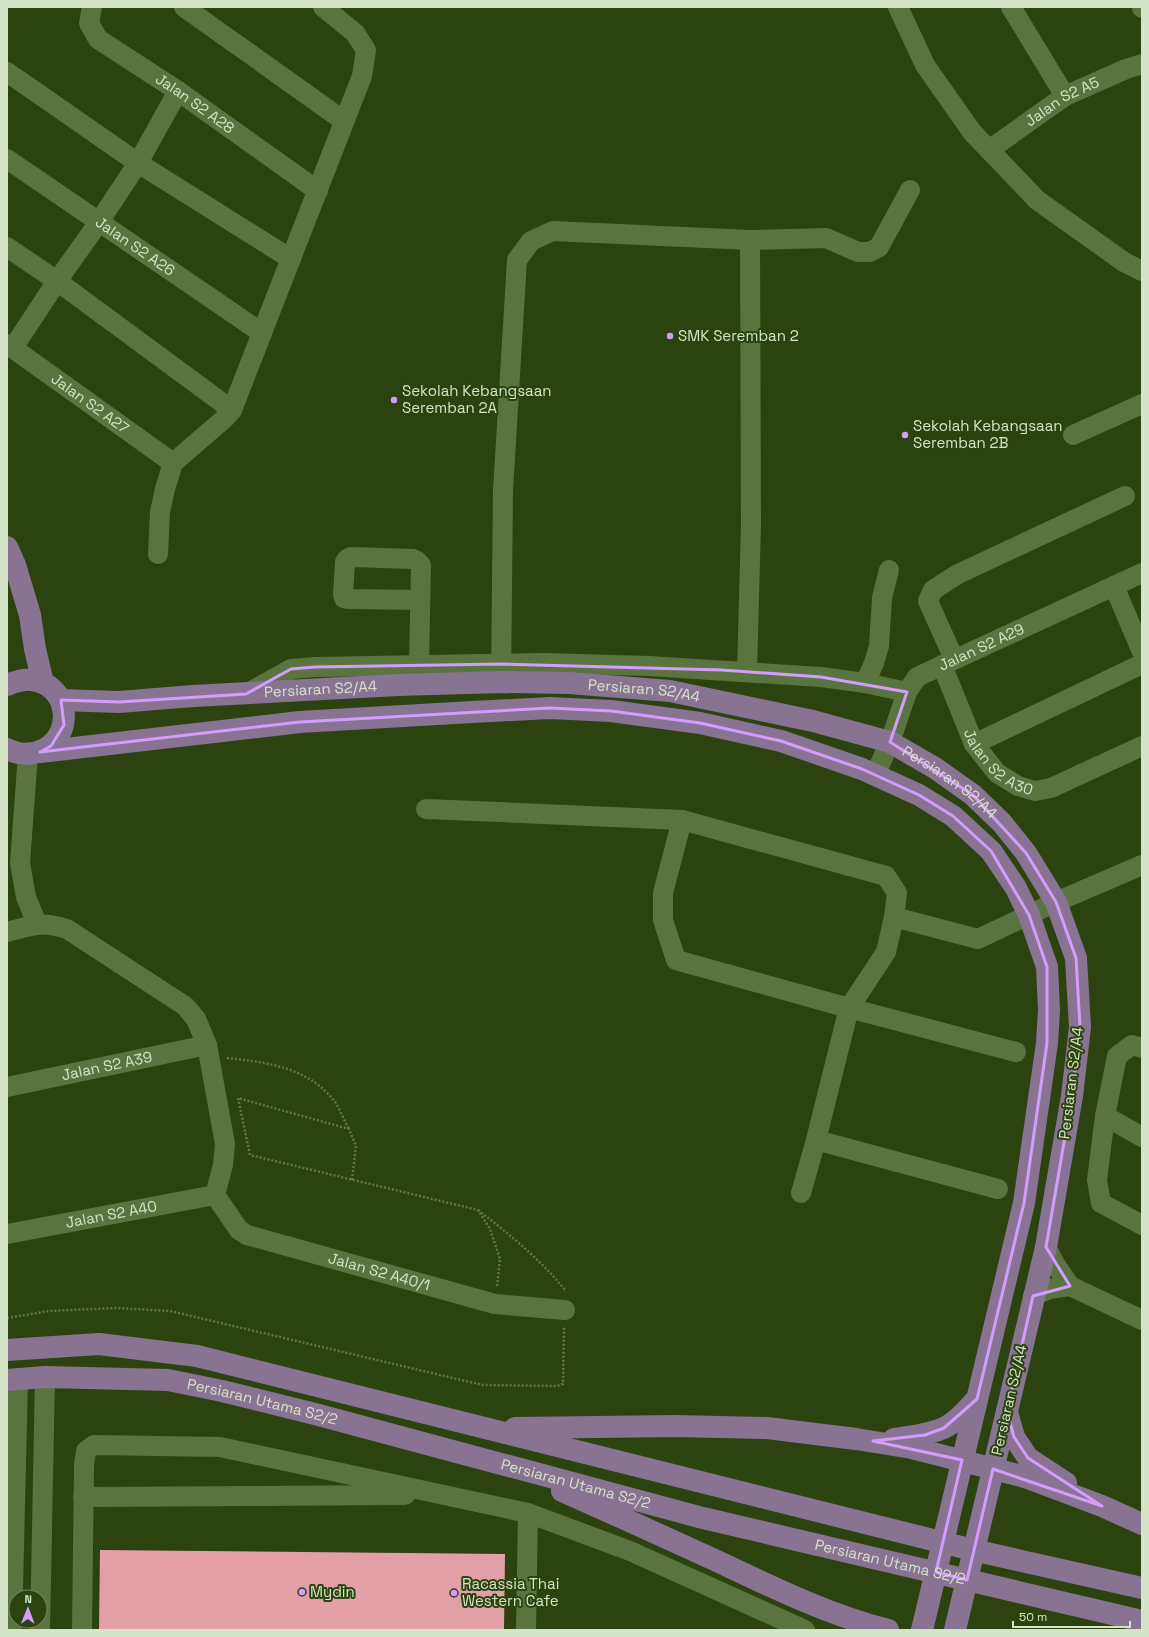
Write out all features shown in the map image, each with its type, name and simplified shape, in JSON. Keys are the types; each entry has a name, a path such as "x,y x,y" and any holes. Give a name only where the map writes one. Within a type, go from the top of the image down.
{"main road":[{"path":"7,547 15,565 30,615 35,649 43,683"},
{"name":"Persiaran S2/A4","path":"60,700 120,702 193,696 398,685 501,673 569,683 670,691 813,721 890,742 936,768 973,795 1002,823 1026,853 1056,902 1076,958 1080,1027 1072,1096 1046,1247 1033,1296 955,1630"},
{"path":"7,685 18,680 31,680 43,683 53,690 60,700 64,712 64,724 59,736 51,746 20,753"},
{"name":"Persiaran S2/A4","path":"20,753 300,722 550,708 611,711 700,723 781,741 862,769 919,795 953,816 991,851 1016,888 1029,915 1047,967 1050,1010 1047,1043 1024,1202 922,1630"},
{"name":"Persiaran Utama S2/2","path":"7,1350 99,1344 197,1356 973,1550 1142,1588"},
{"name":"Persiaran Utama S2/2","path":"12,1379 45,1377 168,1380 222,1391 315,1414 703,1518 1142,1621"},
{"path":"873,1442 925,1435 944,1428 958,1418 977,1399"},
{"path":"1007,1412 1014,1437 1028,1458 1102,1506"},
{"path":"486,1428 675,1426 767,1428 873,1442 912,1448 1025,1477 1102,1506 1142,1524"},
{"path":"491,1461 638,1524 787,1595 864,1624 888,1630"},
{"path":"833,1612 852,1630"}],"street":[{"name":"Jalan S2 A28","path":"92,7 89,23 98,39 178,91 318,191"},
{"path":"184,7 344,121"},
{"path":"158,554 160,512 164,489 173,463 224,419 232,410 362,76 366,50 355,33 323,7"},
{"path":"898,7 925,65 972,132 1037,200 1124,262 1142,271"},
{"path":"1011,7 1065,96"},
{"name":"Jalan S2 A5","path":"989,150 1065,96 1126,69 1142,64"},
{"path":"7,72 138,163 291,258"},
{"path":"10,346 99,222 138,163 178,91"},
{"name":"Jalan S2 A26","path":"7,159 262,333"},
{"path":"501,673 503,490 517,260 531,241 553,231 750,240 826,238 858,252 870,252 879,247 910,190"},
{"path":"747,672 751,524 750,240"},
{"path":"7,247 58,280 232,410"},
{"name":"Jalan S2 A27","path":"10,346 173,463"},
{"path":"1073,435 1142,404"},
{"name":"Jalan S2 A30","path":"1126,496 958,574 933,590 928,601 974,744 997,773 1018,786 1035,791 1050,788 1142,746"},
{"path":"865,683 874,663 879,646 882,598 889,570"},
{"name":"Jalan S2 A29","path":"875,775 890,742 907,692 917,677 1142,573"},
{"path":"1114,586 1142,652"},
{"path":"419,665 420,600"},
{"path":"246,694 291,669 315,667 419,665 501,673 544,663 649,666 821,677 865,683 907,692"},
{"path":"974,744 1142,664"},
{"path":"20,753 20,863 26,897 37,924"},
{"path":"426,809 682,820 886,876 897,893 894,917 886,952 849,1008 816,1140 801,1193"},
{"path":"682,820 663,893 663,920 676,960 1016,1052"},
{"path":"894,917 978,939 1056,902 1142,865"},
{"path":"7,932 37,924 51,924 67,930 185,1006 196,1019 208,1051 225,1144 223,1165 214,1195"},
{"path":"1137,1046 1117,1056 1105,1116 1097,1180 1101,1203 1142,1225"},
{"name":"Jalan S2 A39","path":"7,1087 208,1051"},
{"path":"1105,1116 1142,1137"},
{"path":"816,1140 998,1189"},
{"name":"Jalan S2 A40","path":"7,1234 214,1195"},
{"name":"Jalan S2 A40/1","path":"214,1195 239,1230 247,1235 495,1304 565,1310"},
{"path":"1046,1247 1055,1264 1070,1286 1142,1320"},
{"path":"1033,1296 1049,1290 1070,1286"},
{"path":"40,1630 45,1377"},
{"path":"12,1379 12,1630"},
{"path":"82,1630 84,1465 86,1451 94,1445 220,1447 528,1514 630,1551 805,1630"},
{"path":"83,1497 441,1494"},
{"path":"526,1630 528,1514"}],"path":[{"path":"208,1051 280,1066 312,1079 332,1098 356,1146 352,1180"},
{"path":"7,1318 49,1311 116,1308 170,1311 479,1384 557,1386 562,1384 565,1290 549,1270 515,1239 478,1210 250,1155 238,1098 349,1130"},
{"path":"478,1210 490,1229 500,1260 495,1304"}],"highlighted area":[{"path":"501,664 722,670 821,677 907,692 890,742 973,795 1026,853 1056,902 1076,958 1080,1027 1072,1096 1046,1247 1070,1286 1033,1296 1007,1412 1014,1437 1028,1458 1102,1506 993,1469 967,1580 936,1572 962,1460 873,1441 925,1435 944,1428 977,1399 1024,1203 1047,1043 1047,967 1029,915 991,851 953,816 919,795 862,769 781,741 700,723 611,711 550,708 300,722 40,752 51,746 64,725 61,700 119,702 246,694 291,669 315,667"}],"building":[{"name":"Mydin","path":"100,1550 505,1554 504,1630 99,1630"}],"place":[{"name":"SMK Seremban 2","path":"670,336"},
{"name":"Sekolah Kebangsaan Seremban 2A","path":"394,400"},
{"name":"Sekolah Kebangsaan Seremban 2B","path":"905,435"},
{"name":"Mydin","path":"302,1592"},
{"name":"Racassia Thai Western Cafe","path":"454,1593"}]}
